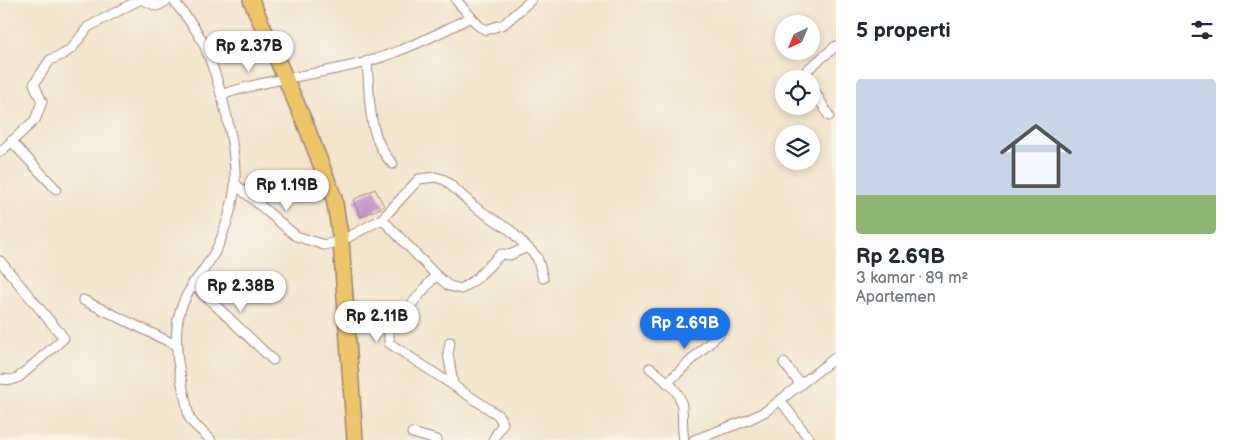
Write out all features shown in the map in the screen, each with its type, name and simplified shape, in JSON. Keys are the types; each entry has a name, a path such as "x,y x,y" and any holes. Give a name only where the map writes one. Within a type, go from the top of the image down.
{"highway":[{"path":"251,0 324,169 334,198 341,241 355,440"}],"street":[{"path":"0,152 37,118 42,102 34,84 50,60 64,54 88,27 139,0"},
{"path":"143,0 157,6 168,0"},
{"path":"187,0 176,3 205,46 221,95 234,162 235,184 232,204 215,253 192,283 179,316 178,346 190,420 211,440"},
{"path":"456,0 486,30 494,29 531,0"},
{"path":"221,95 255,84 367,62 409,48 471,17"},
{"path":"807,70 836,46"},
{"path":"367,62 375,136 381,151 393,164"},
{"path":"820,100 829,116"},
{"path":"12,141 56,189"},
{"path":"235,184 296,236 324,245 341,241 382,219 424,176 445,180 475,207 510,230 537,257 543,278"},
{"path":"382,219 436,276 449,286 461,288 476,279 501,254 510,255 527,247"},
{"path":"0,261 64,338 19,377 12,380 0,379"},
{"path":"436,276 389,332 388,338 393,346 453,384 501,419 503,423 493,440"},
{"path":"192,283 273,360"},
{"path":"83,300 178,346"},
{"path":"667,382 719,334"},
{"path":"450,342 448,353 453,384"},
{"path":"694,440 748,420 801,385 836,357"},
{"path":"784,363 801,385"},
{"path":"650,368 680,396 682,406 681,426 684,440"},
{"path":"780,400 810,440"},
{"path":"412,433 437,440"}],"building":[{"path":"309,186 313,192 297,203 292,196"},
{"path":"375,189 384,206 361,217 353,200"},
{"path":"382,309 385,321 365,325 362,313"}]}
